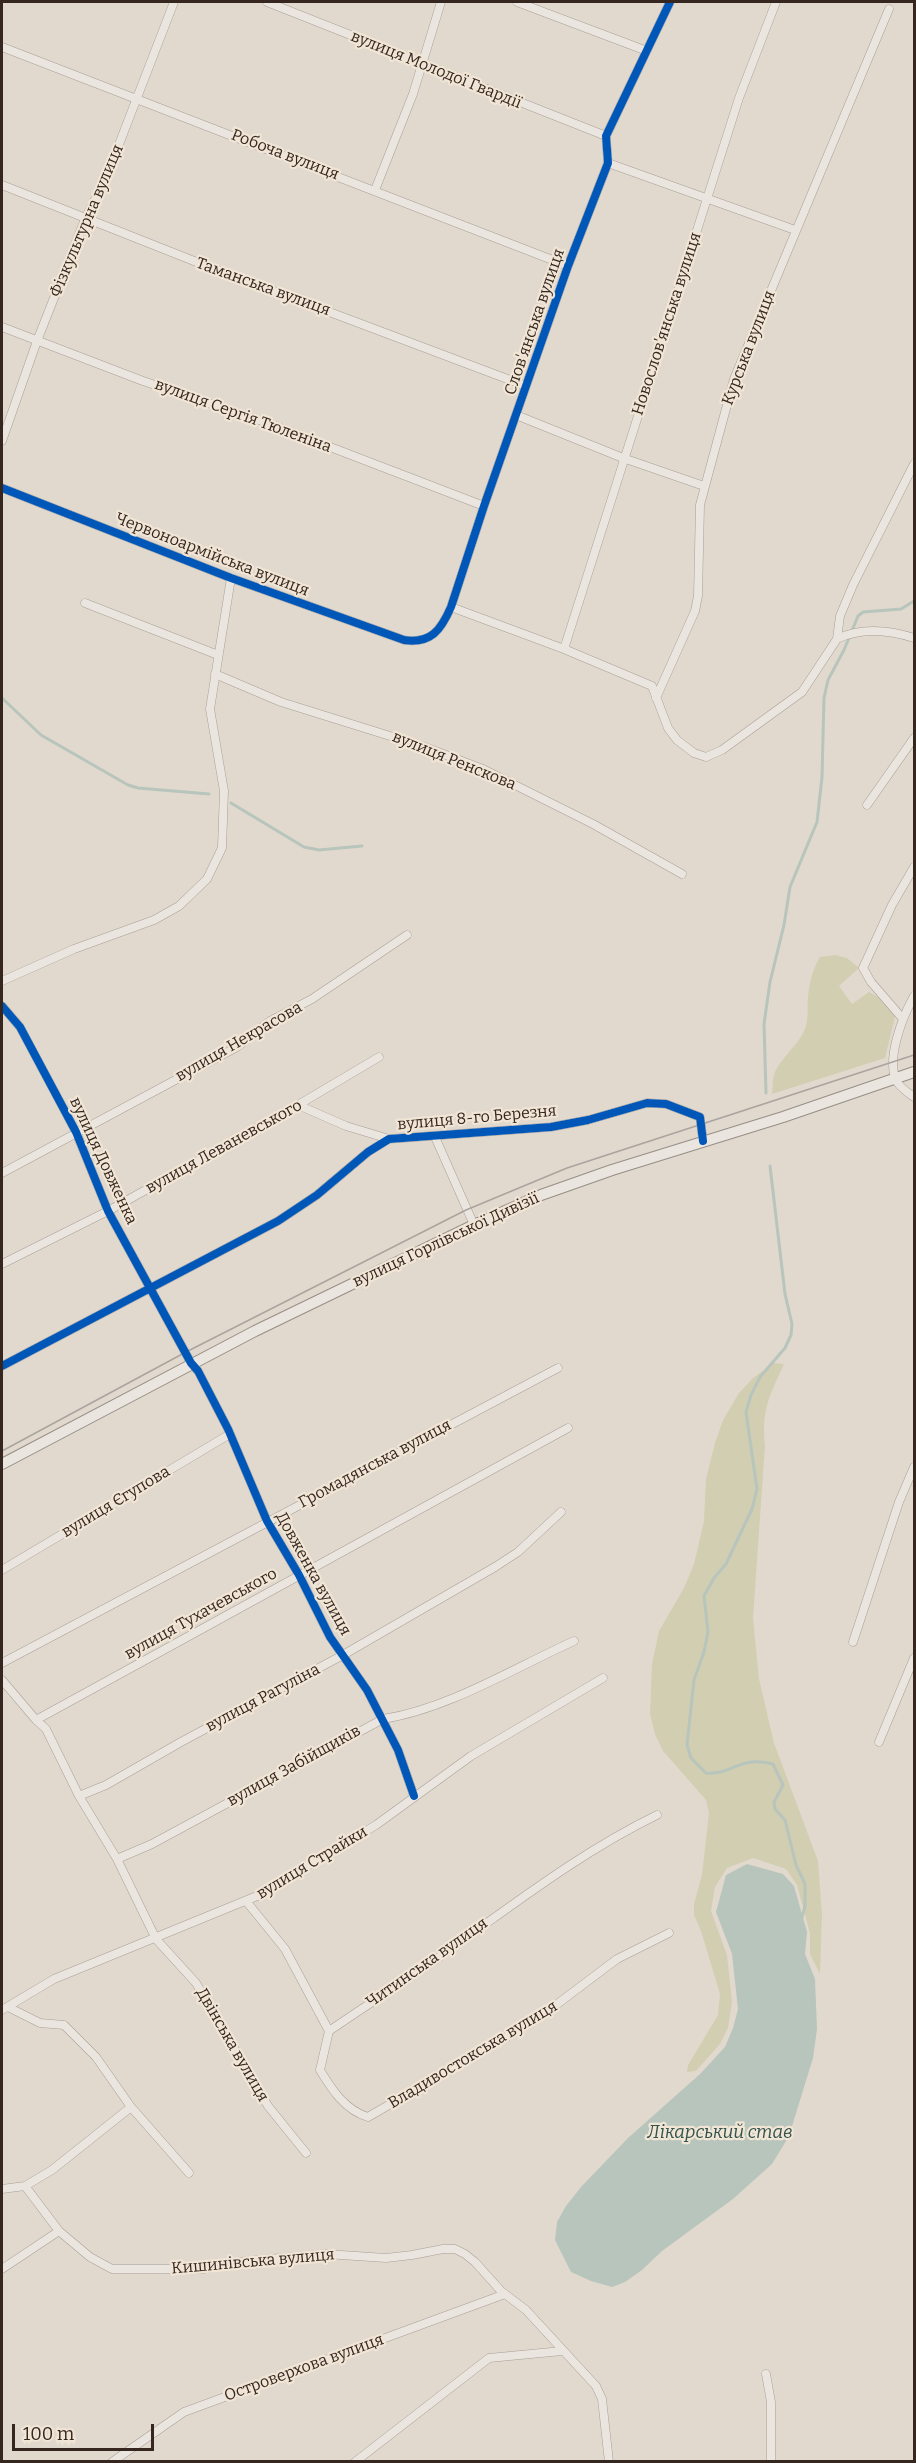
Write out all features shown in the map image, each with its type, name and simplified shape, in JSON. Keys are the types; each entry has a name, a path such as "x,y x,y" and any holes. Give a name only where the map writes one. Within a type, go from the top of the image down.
{"main road":[{"name":"вулиця Горлівської Дивізії","path":"2,1464 191,1363 474,1225 562,1188 915,1072"}],"street":[{"name":"Фізкультурна вулиця","path":"2,441 37,340 86,217 106,178 174,2"},
{"name":"вулиця Молодої Гвардії","path":"267,2 606,136"},
{"path":"375,189 413,94 441,2"},
{"path":"517,2 647,51"},
{"name":"Слов'янська вулиця","path":"415,641 426,640 433,635 447,618 568,266 608,163 606,136 670,2"},
{"name":"Новослов'янська вулиця","path":"564,649 739,98 776,2"},
{"name":"Курська вулиця","path":"656,698 695,611 698,596 699,521 704,486 734,379 889,9"},
{"name":"Робоча вулиця","path":"2,47 375,189 568,266"},
{"path":"608,163 795,230"},
{"name":"Таманська вулиця","path":"2,185 194,261 526,386"},
{"name":"вулиця Сергія Тюленіна","path":"2,327 143,381 265,422 484,506"},
{"path":"516,415 623,458 704,486"},
{"path":"841,637 840,616 853,585 915,464"},
{"name":"Червоноармійська вулиця","path":"2,488 231,578 404,640 415,641"},
{"path":"2,981 75,949 154,920 179,906 207,879 222,848 224,791 210,709 231,578"},
{"path":"85,603 218,655"},
{"path":"451,607 564,649 652,686 668,728 677,740 693,753 706,757 722,750 802,692 841,637 853,633 882,630 915,638"},
{"name":"вулиця Ренскова","path":"215,674 281,702 422,746 483,769 593,824 682,874"},
{"path":"867,805 915,738"},
{"path":"903,1019 871,982 864,968 892,905 915,867"},
{"name":"вулиця Некрасова","path":"2,1173 237,1047 270,1021 312,999 407,935"},
{"path":"915,996 903,1019 895,1049 896,1080 903,1089 915,1097"},
{"name":"вулиця Довженка","path":"2,1006 20,1027 76,1132 108,1211 191,1363"},
{"name":"вулиця Леваневського","path":"2,1264 108,1211 379,1057"},
{"name":"вулиця 8-го Березня","path":"2,1366 278,1221 317,1195 368,1152 389,1139 551,1127 588,1120 647,1103 658,1103 693,1113 700,1118 703,1141"},
{"path":"298,1105 358,1130 389,1139"},
{"path":"435,1137 474,1225"},
{"name":"Довженка вулиця","path":"191,1363 198,1371 230,1434 267,1521 299,1575 330,1637 367,1690 398,1750 414,1796"},
{"name":"Громадянська вулиця","path":"2,1663 558,1368"},
{"name":"вулиця Тухачевського","path":"36,1720 568,1428"},
{"name":"вулиця Єгупова","path":"2,1570 230,1434"},
{"path":"853,1642 898,1502 915,1467"},
{"name":"вулиця Рагуліна","path":"79,1796 106,1785 343,1655 495,1567 518,1552 561,1512"},
{"name":"вулиця Забійщиків","path":"117,1859 152,1844 382,1719 402,1716 471,1690 574,1641"},
{"path":"879,1742 915,1658"},
{"name":"вулиця Страйки","path":"4,2009 54,1979 246,1901 376,1825 471,1756 603,1678"},
{"name":"Двінська вулиця","path":"2,1680 46,1729 79,1796 117,1859 156,1939 196,1983 268,2106 306,2153"},
{"name":"Читинська вулиця","path":"328,2031 436,1960 498,1913 571,1864 617,1835 657,1815"},
{"path":"246,1901 285,1949 328,2031"},
{"name":"Владивостокська вулиця","path":"328,2031 320,2070 333,2092 356,2113 368,2117 515,2032 548,2011 617,1959 669,1933"},
{"path":"4,2009 40,2023 64,2025 96,2057 130,2107 189,2173"},
{"path":"2,2189 25,2186 85,2145 130,2107"},
{"name":"Кишинівська вулиця","path":"25,2186 60,2230 100,2264 112,2269 204,2269 246,2261 315,2255 386,2258 455,2249 476,2262 505,2294 526,2310 596,2386 602,2398 609,2462"},
{"path":"2,2270 60,2230"},
{"name":"Островерхова вулиця","path":"112,2462 184,2412 505,2294"},
{"path":"355,2462 489,2358 562,2350"},
{"path":"766,2374 771,2402 771,2462"}],"shaded area":[{"path":"835,955 847,958 859,968 839,986 852,1004 869,992 897,1008 885,1058 772,1094 776,1069 805,1029 809,987 815,966 820,957"},
{"path":"774,1363 784,1364 771,1394 764,1422 765,1445 753,1618 759,1679 774,1743 818,1861 822,1915 820,1974 810,1954 810,1933 797,1885 786,1869 753,1858 727,1868 715,1887 711,1911 727,1955 732,2002 728,2028 720,2044 696,2071 687,2072 688,2065 718,2015 720,1994 694,1915 694,1904 702,1875 709,1813 706,1800 663,1751 655,1734 650,1714 652,1664 659,1631 684,1588 694,1564 704,1521 706,1479 723,1420 739,1393 753,1378"}],"water":[{"name":"Лікарський став","path":"747,1864 783,1874 794,1886 807,1932 805,1954 815,1979 817,2029 813,2058 789,2136 772,2164 733,2199 662,2251 642,2270 625,2282 612,2287 591,2281 571,2272 555,2240 557,2222 581,2187 628,2138 700,2074 725,2047 738,2009 732,1954 716,1912 726,1875"}],"waterway":[{"path":"766,1093 764,1024 770,982 784,925 790,887 817,822 822,777 824,698 828,680 858,616 863,612 901,609 914,601"},
{"path":"2,698 41,735 128,785 138,788 209,794"},
{"path":"231,803 304,847 319,850 362,846"},
{"path":"770,1166 785,1294 792,1324 791,1335 785,1348 760,1377 746,1412 757,1489 752,1509 726,1564 714,1578 704,1596 708,1632 694,1680 687,1745 691,1758 706,1773 723,1771 744,1763 773,1764 783,1785 774,1802 775,1809 785,1820 796,1865 805,1884 805,1906 801,1921"}],"tram line":[{"path":"2,1451 186,1352 466,1210 567,1168 914,1055"}],"cycle path":[{"path":"2,488 231,578 404,640 421,640 434,634 451,607 568,266 608,163 606,136 670,2"},
{"path":"2,1006 20,1027 76,1132 108,1211 228,1429 267,1521 299,1575 330,1637 367,1690 398,1750 414,1796"},
{"path":"2,1366 278,1221 317,1195 368,1152 389,1139 551,1127 588,1120 647,1103 666,1104 700,1117 703,1141"}]}
